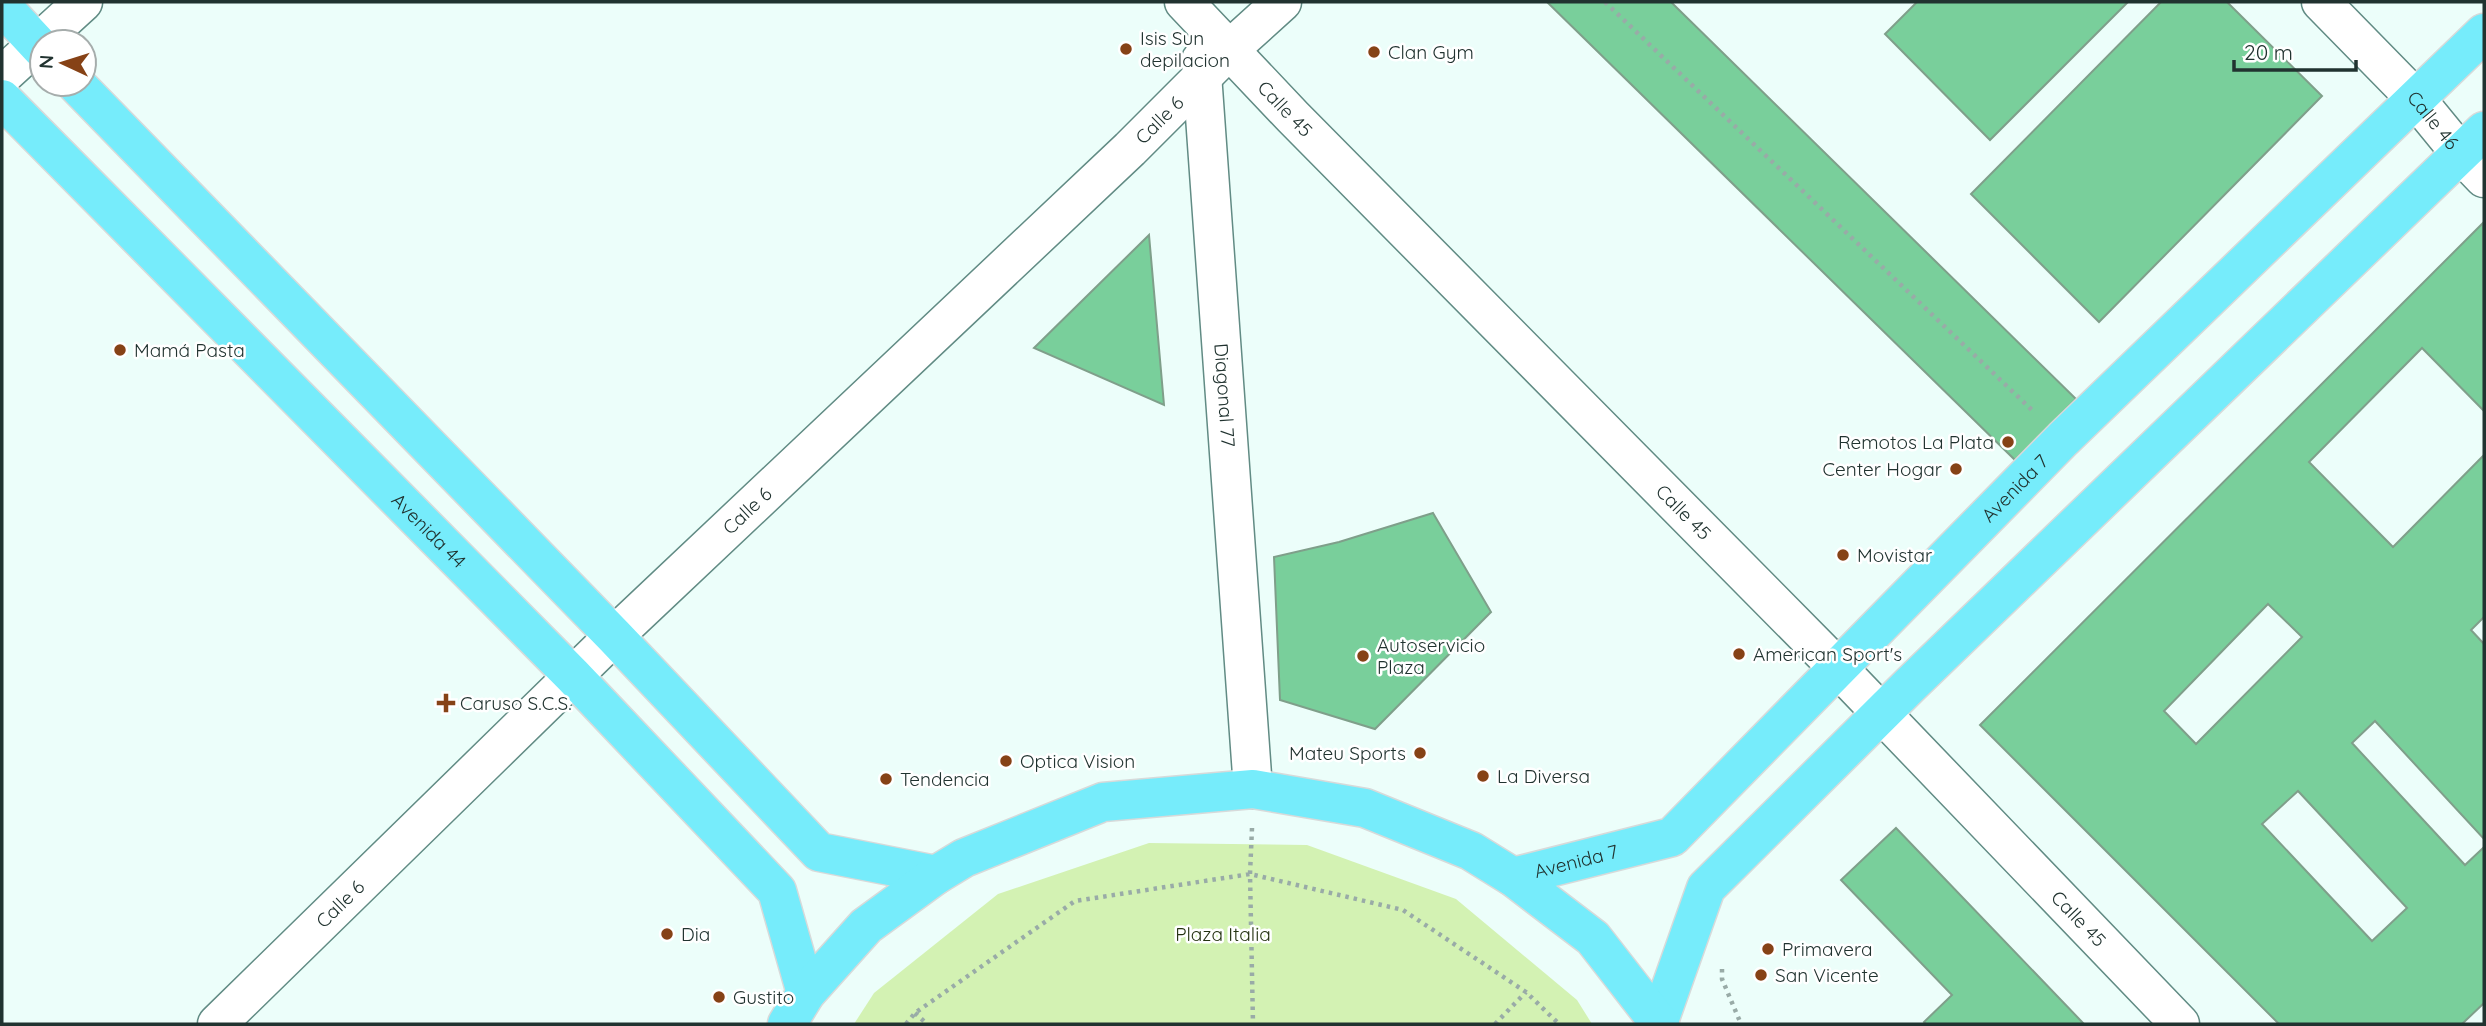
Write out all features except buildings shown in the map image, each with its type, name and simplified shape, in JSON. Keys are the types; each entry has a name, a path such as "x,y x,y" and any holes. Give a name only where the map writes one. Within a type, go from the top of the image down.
{"main road":[{"path":"2,6 28,34"},
{"name":"Avenida 7","path":"1513,877 1672,836 2063,439 2484,33"},
{"path":"90,98 614,636 819,852 936,875"},
{"name":"Avenida 44","path":"2,99 573,676 777,891 797,1009"},
{"path":"1660,1023 1706,888 1881,713 2476,155"},
{"path":"797,1009 866,926 964,858 1103,802 1253,789 1365,808 1471,851 1513,877 1593,938 1660,1023"}],"street":[{"path":"58,28 83,2"},
{"name":"Calle 6","path":"217,1024 614,636 1282,2"},
{"name":"Calle 46","path":"2322,2 2416,99 2476,155"},
{"name":"Calle 45","path":"1193,7 1293,117 1838,668 2180,1024"},
{"name":"Diagonal 77","path":"1193,7 1202,78 1253,789"},
{"path":"2,76 28,56"}],"path":[{"path":"1605,2 2063,439"},
{"path":"1253,789 1250,874 1253,1024"},
{"path":"906,1024 915,1013 1075,901 1250,874 1404,910 1526,992 1559,1024"},
{"path":"1722,966 1722,979 1741,1024"},
{"path":"1495,1024 1526,992"},
{"path":"915,1013 927,1024"}],"green space":[{"name":"Plaza Italia","path":"1149,843 1307,845 1456,899 1577,1000 1592,1024 854,1024 874,993 998,894"}],"place":[{"name":"Isis Sun depilacion","path":"1126,49"},
{"name":"Clan Gym","path":"1374,52"},
{"name":"Mamá Pasta","path":"120,350"},
{"name":"Remotos La Plata","path":"2008,442"},
{"name":"Center Hogar","path":"1956,469"},
{"name":"Movistar","path":"1843,555"},
{"name":"American Sport's","path":"1739,654"},
{"name":"Autoservicio Plaza","path":"1363,656"},
{"name":"Caruso S.C.S.","path":"446,703"},
{"name":"Mateu Sports","path":"1420,753"},
{"name":"Optica Vision","path":"1006,761"},
{"name":"La Diversa","path":"1483,776"},
{"name":"Tendencia","path":"886,779"},
{"name":"Dia","path":"667,934"},
{"name":"Primavera","path":"1768,949"},
{"name":"San Vicente","path":"1761,975"},
{"name":"Gustito","path":"719,997"}]}
